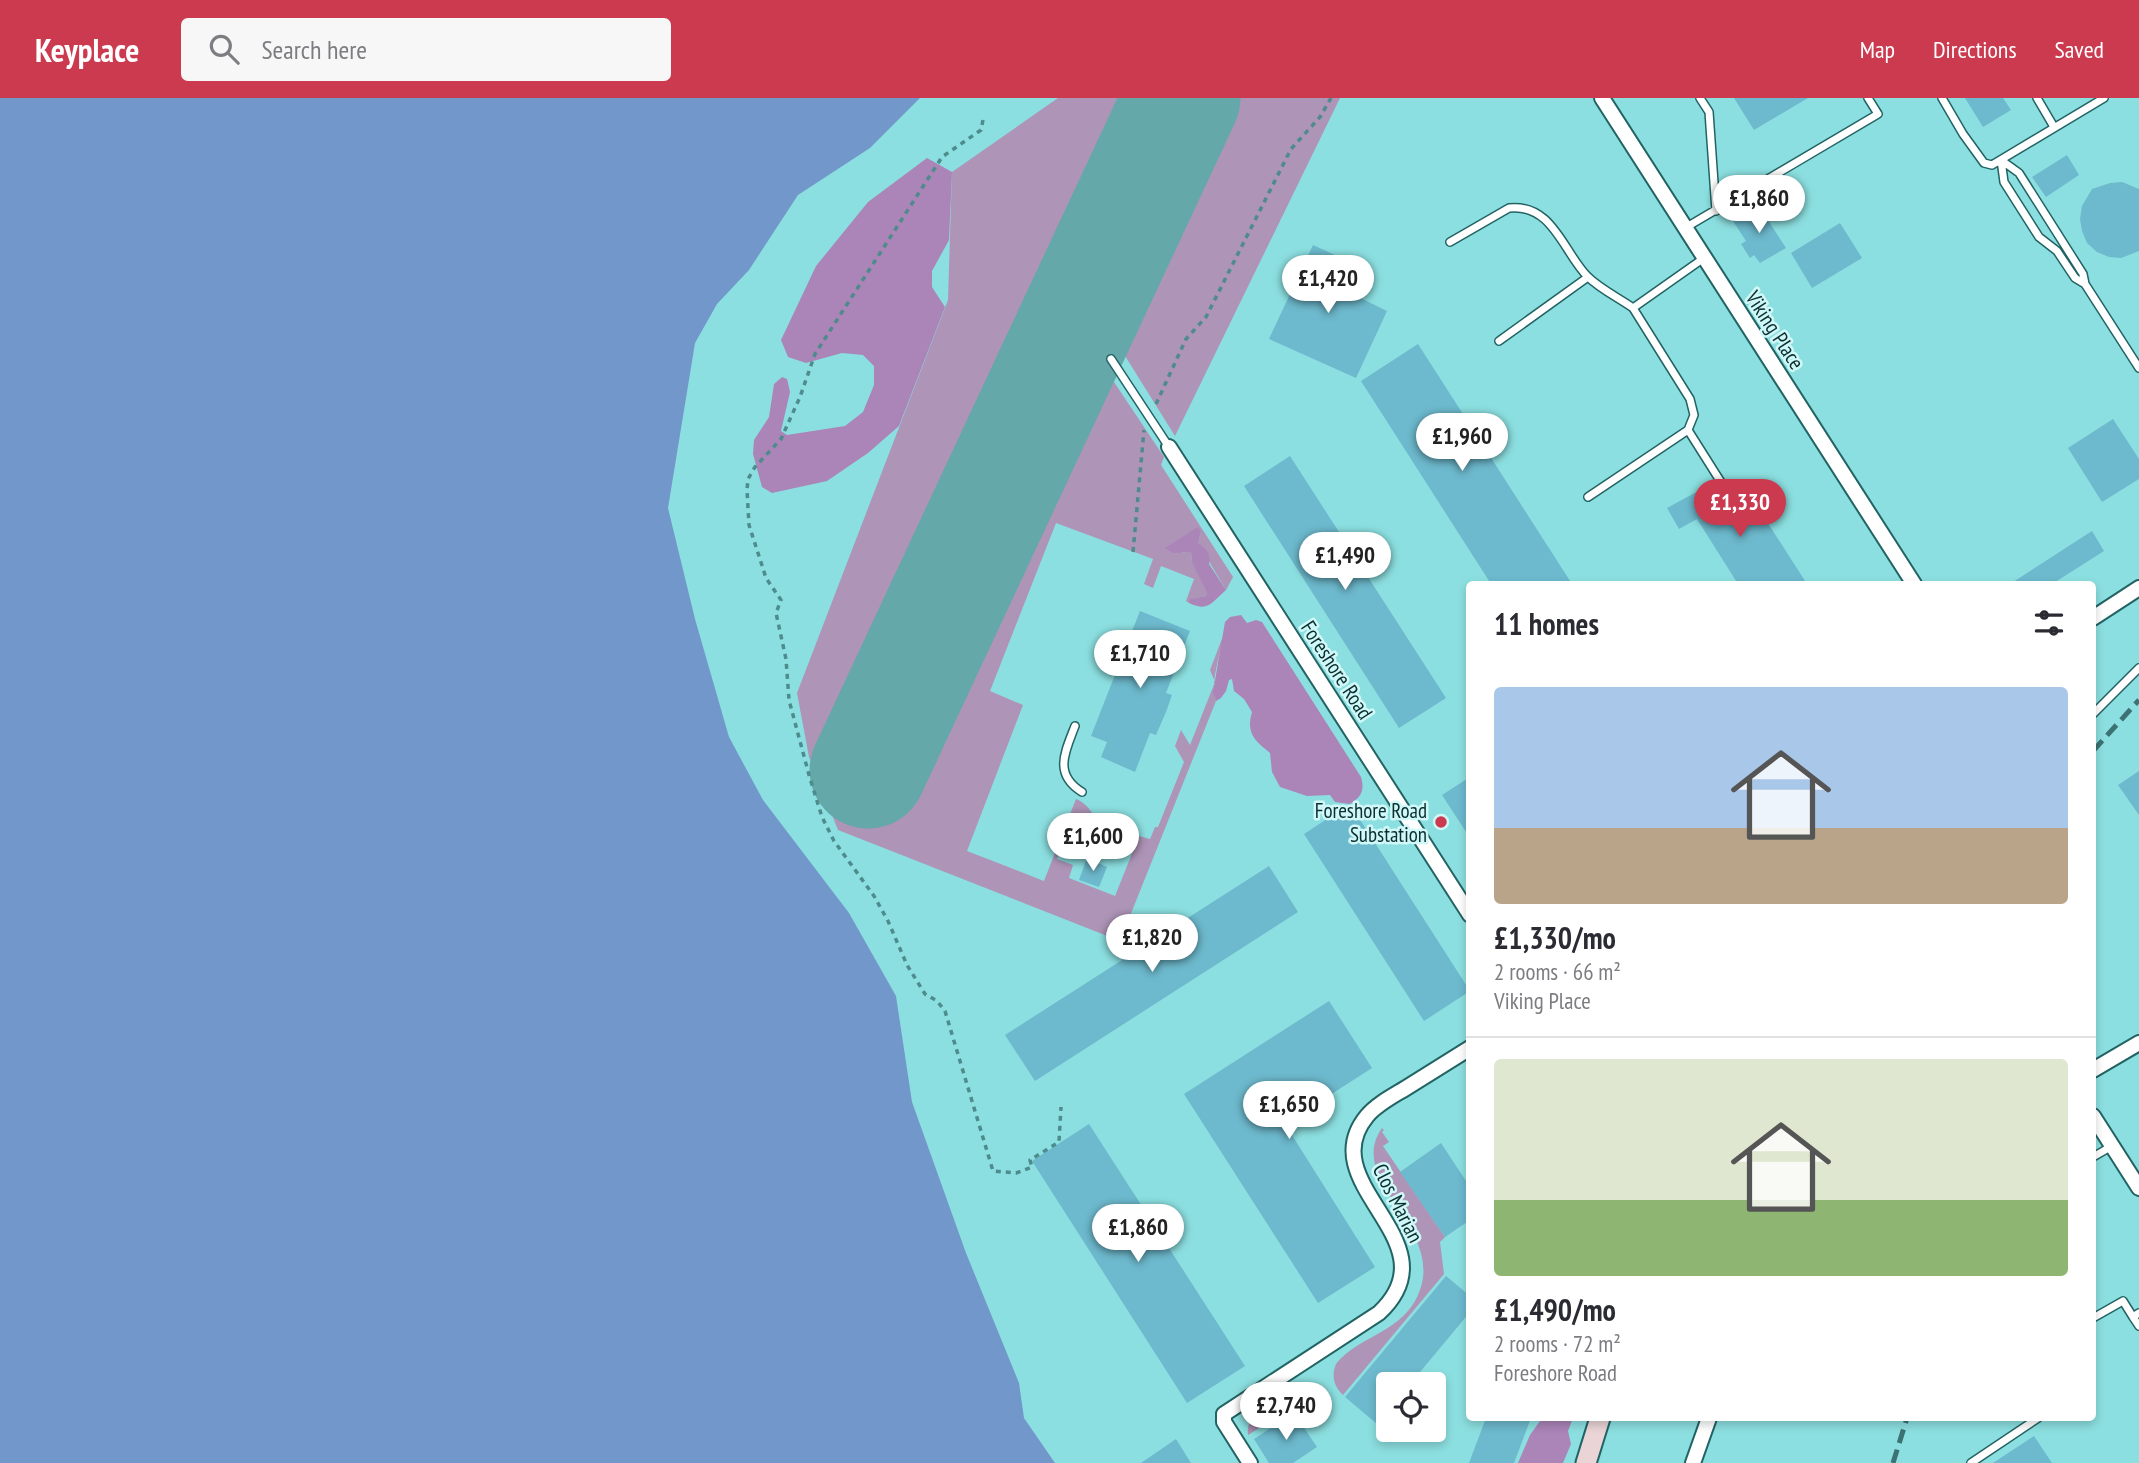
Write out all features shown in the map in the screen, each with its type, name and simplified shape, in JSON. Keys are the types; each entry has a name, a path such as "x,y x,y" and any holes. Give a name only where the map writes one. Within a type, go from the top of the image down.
{"street":[{"name":"Viking Place","path":"1601,98 1912,581"},
{"name":"Foreshore Road","path":"1170,447 1466,909"},
{"path":"2096,616 2139,588"},
{"path":"2096,1068 2139,1043"},
{"name":"Clos Marian","path":"1250,1463 1224,1422 1224,1414 1379,1313 1395,1297 1400,1287 1403,1265 1399,1245 1363,1186 1355,1164 1355,1142 1363,1122 1380,1104 1466,1050"},
{"path":"2096,1121 2139,1188"},
{"path":"1586,1463 1599,1421"},
{"path":"1693,1463 1708,1421"}],"lane":[{"path":"1700,98 1709,112 1716,211"},
{"path":"1685,228 1878,114 1868,98"},
{"path":"1942,98 1984,163 1992,165 2104,98"},
{"path":"2037,98 2054,127"},
{"path":"2001,160 2019,173 2139,368"},
{"path":"2001,160 2004,182 2039,237 2057,251 2075,278 2085,284"},
{"path":"1450,242 1509,208 1520,206 1538,212 1588,277 1633,308 1690,399 1694,415 1688,430 1588,497"},
{"path":"1633,308 1704,258"},
{"path":"1499,341 1588,277"},
{"path":"1111,359 1170,447"},
{"path":"1688,430 1724,487"},
{"path":"2096,711 2139,668"},
{"path":"1075,726 1063,758 1064,768 1067,778 1082,792"},
{"path":"2096,1155 2112,1146"},
{"path":"2096,1316 2123,1301 2136,1315 2139,1326"},
{"path":"1971,1463 2034,1421"}],"path":[{"path":"1133,552 1143,432 1186,339 1206,317 1291,149 1320,117 1331,98"},
{"path":"984,120 981,130 942,156 815,354 781,439 755,467 748,479 749,525 766,578 781,600 776,613 786,659 789,700 822,817 834,841 874,896 888,921 906,965 925,994 945,1011 993,1171 1016,1173 1032,1167 1030,1160 1059,1142 1061,1107"}],"shaded area":[{"path":"1058,98 1340,98 1175,436 1122,351 1110,376 1164,457 1161,465 1233,577 1226,590 1198,543 1201,532 1182,553 1191,551 1192,563 1208,591 1206,596 1191,599 1189,603 1186,601 1194,579 1161,566 1153,588 1144,584 1153,559 1056,523 990,691 1023,705 967,851 1044,881 1076,799 1090,810 1095,818 1097,835 1088,847 1078,850 1075,858 1060,852 1057,859 1073,865 1069,878 1115,896 1139,836 1150,839 1155,827 1158,827 1184,762 1175,746 1181,730 1190,745 1214,685 1216,701 1120,941 838,830 809,757 797,693 948,300 952,172"},
{"path":"927,158 952,172 949,240 932,271 932,287 945,307 899,426 868,453 827,481 772,493 762,487 753,454 754,440 769,417 774,384 782,377 787,379 790,392 781,431 787,435 845,426 863,412 874,385 874,366 863,355 842,353 806,363 788,357 781,340 816,266 868,202"},
{"path":"1198,527 1201,532 1198,543 1208,552 1209,564 1226,590 1209,605 1201,607 1189,603 1190,599 1206,596 1207,592 1192,563 1191,552 1173,553 1165,548"},
{"path":"1241,615 1247,623 1256,620 1262,622 1361,777 1361,793 1350,804 1335,802 1330,795 1307,796 1280,787 1272,772 1270,753 1251,731 1252,712 1244,699 1234,691 1232,679 1221,698 1216,701 1213,692 1225,622 1230,617"},
{"path":"1223,636 1216,669 1214,680 1210,670"},
{"path":"1382,1128 1389,1142 1383,1146 1445,1237 1440,1242 1444,1274 1343,1395 1334,1381 1336,1364 1344,1355 1398,1321 1407,1312 1415,1301 1423,1276 1421,1252 1376,1169 1374,1149"},
{"path":"1291,1395 1304,1400 1248,1435 1251,1420 1261,1408 1276,1399"},
{"path":"1540,1421 1572,1421 1568,1431 1571,1444 1563,1463 1518,1463 1530,1435"}],"water":[{"path":"0,98 920,98 870,148 798,195 749,270 717,304 695,343 668,508 695,619 729,737 763,800 849,913 896,996 912,1102 966,1253 1019,1383 1024,1418 1055,1463 0,1463"}],"building":[{"path":"1734,98 1808,98 1754,130"},
{"path":"1965,98 2003,98 2011,110 1983,127"},
{"path":"2067,155 2079,175 2046,197 2032,177"},
{"path":"2122,182 2139,189 2139,251 2121,258 2109,257 2097,252 2087,243 2080,219 2082,206 2092,189"},
{"path":"1758,205 1786,248 1760,263 1754,255 1750,258 1741,244 1746,241 1733,221"},
{"path":"1840,223 1862,258 1812,288 1791,253"},
{"path":"1313,245 1357,265 1346,291 1387,311 1356,378 1269,339"},
{"path":"1418,344 1570,581 1489,581 1361,381"},
{"path":"2113,419 2139,459 2139,479 2102,502 2068,448"},
{"path":"1290,456 1446,698 1399,728 1244,486"},
{"path":"1702,489 1714,510 1746,489 1805,581 1736,581 1697,519 1679,529 1667,508"},
{"path":"2092,531 2104,551 2057,581 2015,581"},
{"path":"1140,611 1190,631 1166,693 1172,695 1166,712 1156,735 1150,733 1135,772 1101,757 1107,742 1091,736"},
{"path":"2139,771 2139,815 2118,785"},
{"path":"1466,780 1466,832 1442,795"},
{"path":"1350,804 1466,985 1466,994 1424,1021 1304,834"},
{"path":"1087,858 1107,867 1099,887 1079,880"},
{"path":"1269,866 1298,912 1035,1081 1005,1035"},
{"path":"1329,1001 1372,1068 1285,1124 1375,1267 1318,1303 1184,1094"},
{"path":"1089,1124 1245,1366 1187,1403 1032,1161"},
{"path":"1441,1143 1466,1181 1466,1223 1445,1237 1400,1172"},
{"path":"1446,1276 1466,1293 1466,1317 1420,1372 1376,1372 1376,1423 1345,1397"},
{"path":"1294,1413 1317,1447 1293,1463 1269,1463 1254,1439"},
{"path":"1485,1421 1530,1421 1514,1463 1469,1463"},
{"path":"2034,1436 2052,1463 1993,1463"},
{"path":"1176,1439 1191,1463 1141,1463"}],"runway":[{"path":"868,770 1182,98"}],"railway":[{"path":"2096,748 2139,700"},
{"path":"1893,1463 1906,1421"}],"place":[{"name":"Foreshore Road Substation","path":"1441,822"}]}
